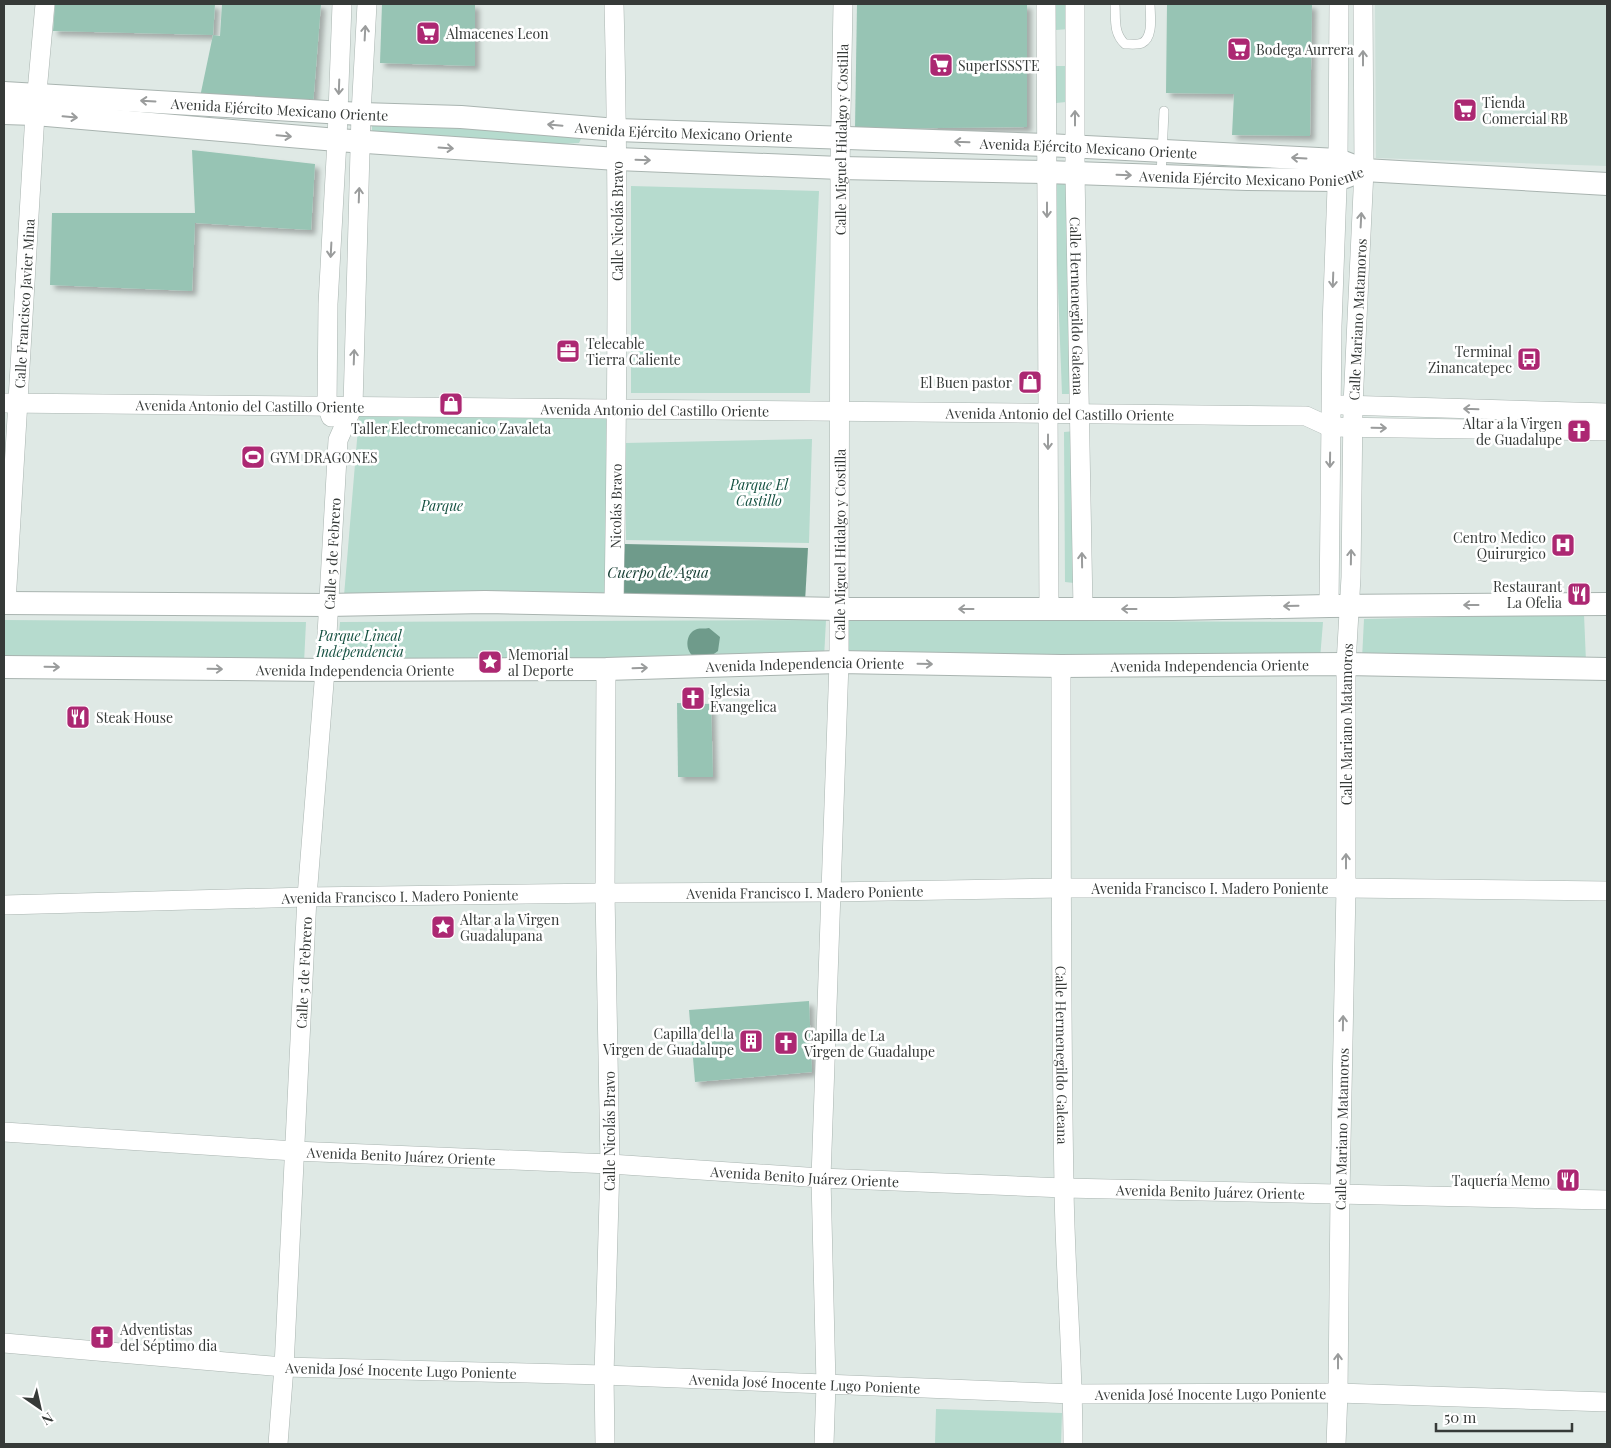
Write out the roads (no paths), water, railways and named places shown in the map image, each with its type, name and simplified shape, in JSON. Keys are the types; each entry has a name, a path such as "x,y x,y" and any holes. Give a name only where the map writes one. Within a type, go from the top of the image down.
{"street":[{"name":"Calle Francisco Javier Mina","path":"5,603 11,403 45,4"},
{"name":"Calle 5 de Febrero","path":"338,440 328,406 328,304 338,140 342,4"},
{"name":"Calle 5 de Febrero","path":"278,1444 284,1367 307,897 325,670 327,605 338,440 353,406 361,114 367,4"},
{"name":"Calle Nicolás Bravo","path":"614,4 617,130 617,409"},
{"name":"Calle Miguel Hidalgo y Costilla","path":"824,1444 826,1384 821,1178 840,609 840,168 843,4"},
{"name":"Calle Hermenegildo Galeana","path":"1046,4 1049,609"},
{"name":"Calle Hermenegildo Galeana","path":"1075,4 1075,173 1083,609"},
{"name":"Calle Mariano Matamoros","path":"1336,1444 1346,888 1346,664 1339,606 1330,427 1338,170 1338,4"},
{"name":"Calle Mariano Matamoros","path":"1339,606 1353,427 1364,170 1363,4"},
{"path":"1046,40 1075,39"},
{"name":"Avenida Ejército Mexicano Oriente","path":"4,92 36,104 250,133 361,142 617,159 840,168 1075,173"},
{"name":"Avenida Ejército Mexicano Oriente","path":"4,113 36,104 252,107 338,113 461,117 617,130 1076,146 1250,155 1338,170 1364,170"},
{"path":"250,133 252,107"},
{"path":"1248,179 1250,155"},
{"name":"Avenida Ejército Mexicano Poniente","path":"1075,173 1248,179 1338,170"},
{"name":"Avenida Ejército Mexicano Poniente","path":"1364,170 1607,184"},
{"name":"Avenida Antonio del Castillo Oriente","path":"11,403 1306,416 1330,427 1607,431"},
{"name":"Avenida Antonio del Castillo Oriente","path":"1306,416 1330,405 1607,413"},
{"name":"Nicolás Bravo","path":"614,604 617,409"},
{"path":"1501,430 1502,410"},
{"path":"5,603 327,605 485,602 840,609 1083,609 1607,604"},
{"name":"Avenida Independencia Oriente","path":"4,666 325,670 606,669 839,662 1061,666 1346,664 1607,669"},
{"name":"Calle Hermenegildo Galeana","path":"1061,666 1064,1188 1073,1394 1073,1444"},
{"name":"Calle Nicolás Bravo","path":"605,1444 604,1375 610,1164 605,892 606,669"},
{"name":"Avenida Francisco I. Madero Poniente","path":"4,905 605,892 831,892 1061,888 1346,888 1607,891"},
{"name":"Avenida Benito Juárez Oriente","path":"4,1132 294,1151 610,1164 821,1178 1064,1188 1607,1200"},
{"name":"Avenida José Inocente Lugo Poniente","path":"4,1343 284,1367 604,1375 1073,1394 1338,1393 1607,1402"}],"lane":[{"path":"1115,4 1116,31 1125,44 1142,43 1147,38 1150,29 1150,4"},
{"path":"1161,176 1164,111"}],"water":[{"name":"Cuerpo de Agua","path":"625,544 808,548 805,602 620,599"},
{"path":"709,628 720,637 718,651 711,656 693,656 688,646 690,634 697,629"}],"place":[{"name":"Almacenes Leon","path":"428,33"},
{"name":"Bodega Aurrera","path":"1239,49"},
{"name":"SuperISSSTE","path":"941,65"},
{"name":"Tienda Comercial RB","path":"1465,110"},
{"name":"Telecable Tierra Caliente","path":"568,351"},
{"name":"Terminal Zinancatepec","path":"1529,359"},
{"name":"El Buen pastor","path":"1030,382"},
{"name":"Taller Electromecanico Zavaleta","path":"451,404"},
{"name":"Altar a la Virgen de Guadalupe","path":"1579,431"},
{"name":"GYM DRAGONES","path":"253,457"},
{"name":"Centro Medico Quirurgico","path":"1563,545"},
{"name":"Restaurant La Ofelia","path":"1579,594"},
{"name":"Memorial al Deporte","path":"490,662"},
{"name":"Iglesia Evangelica","path":"693,698"},
{"name":"Steak House","path":"78,717"},
{"name":"Altar a la Virgen Guadalupana","path":"443,927"},
{"name":"Capilla del la Virgen de Guadalupe","path":"751,1041"},
{"name":"Capilla de La Virgen de Guadalupe","path":"786,1043"},
{"name":"Taquería Memo","path":"1568,1180"},
{"name":"Adventistas del Séptimo dia","path":"102,1337"}],"park label":[{"name":"Parque El Castillo","path":"759,492"},
{"name":"Parque","path":"442,505"},
{"name":"Parque Lineal Independencia","path":"360,644"}]}
